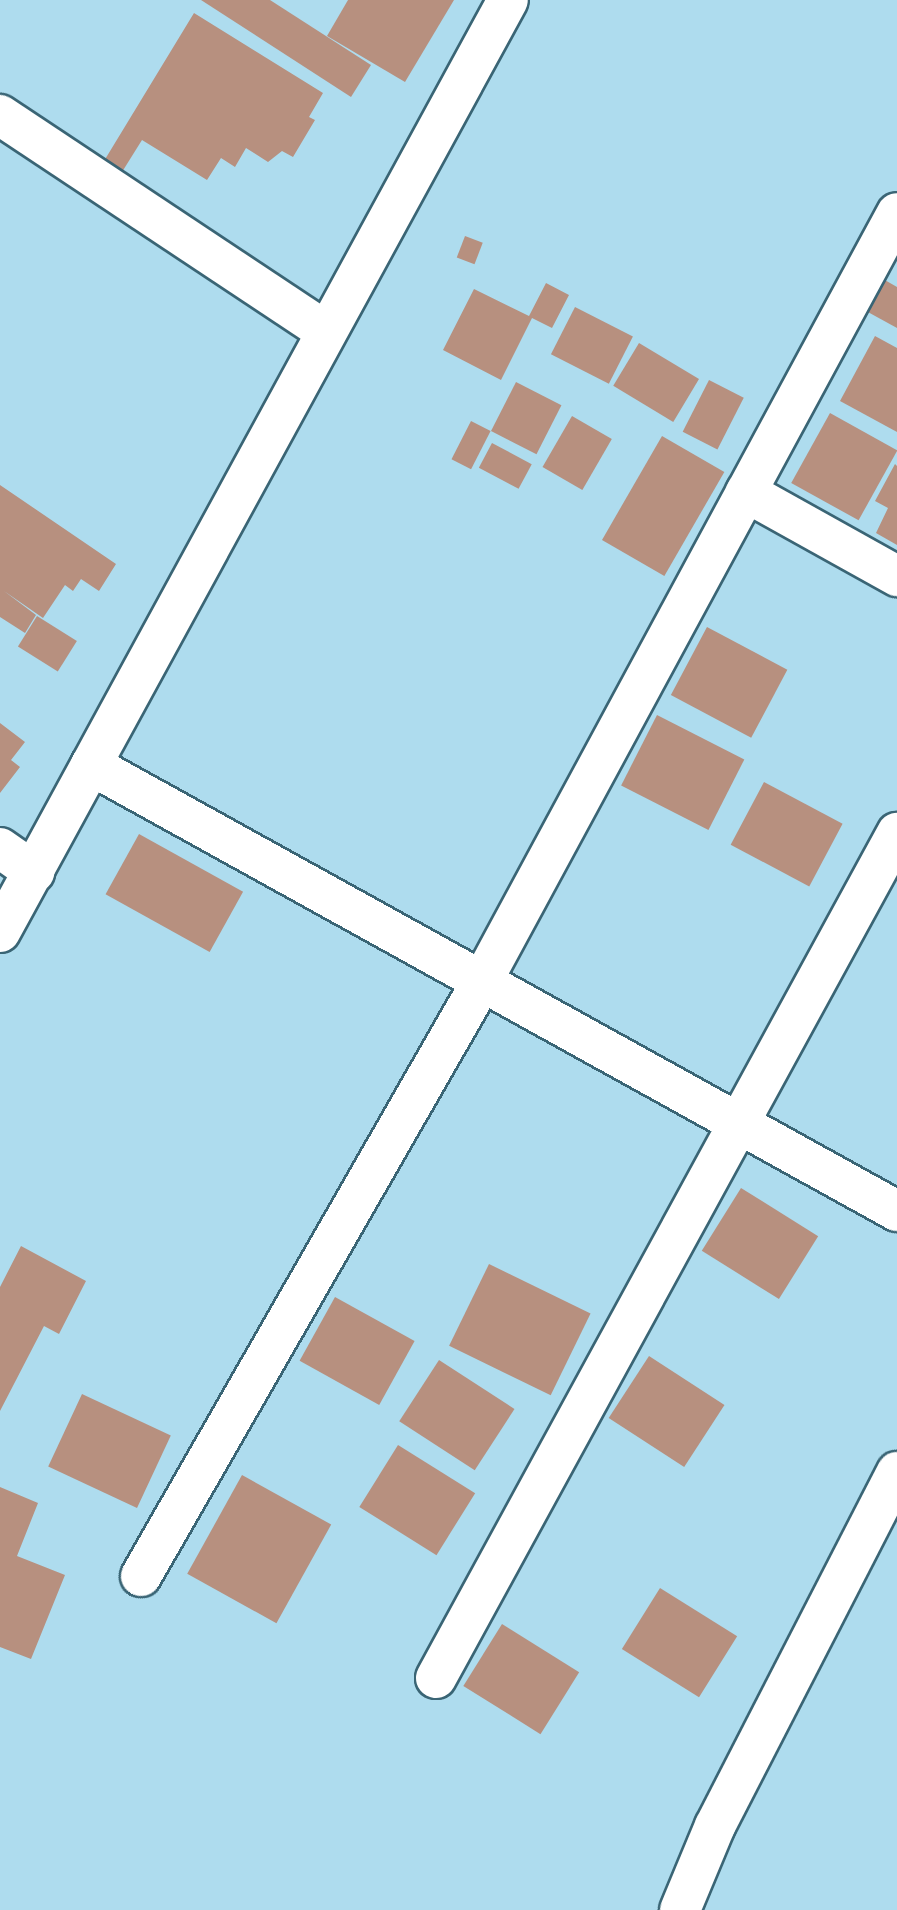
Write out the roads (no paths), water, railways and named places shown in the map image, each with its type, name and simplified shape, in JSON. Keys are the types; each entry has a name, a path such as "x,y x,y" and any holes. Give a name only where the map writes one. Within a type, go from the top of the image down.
{"street":[{"path":"0,932 508,0"},
{"path":"0,115 325,331"},
{"path":"141,1576 481,983 897,213"},
{"path":"746,492 897,576"},
{"path":"91,765 897,1211"},
{"path":"436,1678 897,833"},
{"path":"0,848 34,872"},
{"path":"680,1910 715,1826 897,1472"}]}
